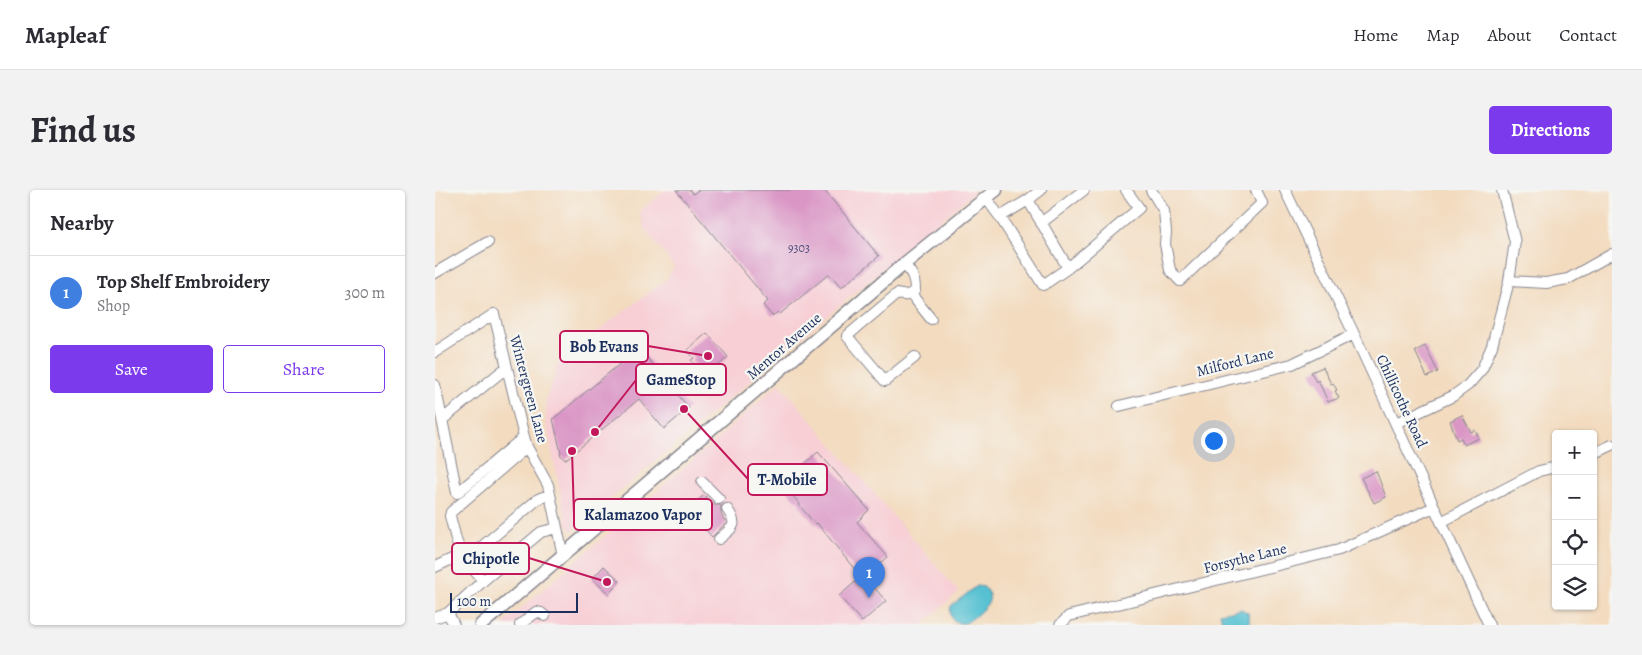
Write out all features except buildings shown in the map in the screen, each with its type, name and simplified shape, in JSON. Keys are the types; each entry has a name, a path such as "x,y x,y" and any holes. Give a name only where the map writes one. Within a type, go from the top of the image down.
{"main road":[{"name":"Mentor Avenue","path":"481,625 904,264 991,194"}],"street":[{"path":"1000,217 1041,190"},
{"path":"1041,222 1083,190"},
{"path":"991,194 1000,217 1043,285 1067,268 1138,210 1139,208 1126,190"},
{"path":"1151,190 1164,211 1165,244 1169,270 1180,281 1262,203 1256,190"},
{"name":"Chillicothe Road","path":"1285,190 1396,423 1489,625"},
{"path":"1396,423 1453,396 1468,385 1481,369 1492,346 1509,281 1515,242 1501,190"},
{"path":"1028,200 1067,268"},
{"path":"435,273 488,242"},
{"path":"1509,281 1546,284 1568,279 1612,254"},
{"path":"904,264 913,274 915,290 906,296 897,294 847,336 885,381 915,357"},
{"path":"911,294 931,319"},
{"name":"Wintergreen Lane","path":"435,352 494,314 525,442 548,485 563,556"},
{"name":"Milford Lane","path":"1119,406 1292,364 1354,334"},
{"path":"443,419 491,378 506,368"},
{"path":"435,385 443,419 440,429 457,493 525,442"},
{"path":"483,581 466,560 457,543 450,516 451,512 525,442"},
{"path":"1597,452 1612,445"},
{"path":"1441,522 1539,471 1552,467"},
{"path":"702,482 719,499"},
{"path":"466,560 538,499 550,494"},
{"name":"Forsythe Lane","path":"1060,625 1069,616 1339,550 1434,506"},
{"path":"719,539 734,524 734,519 727,509"},
{"path":"435,618 448,612 541,532 557,528"},
{"path":"435,567 456,557 466,560"},
{"path":"448,612 454,625"},
{"path":"520,625 536,612 545,616"}],"shaded area":[{"path":"665,190 977,190 572,531 567,525 546,423 546,400 560,359 666,280 674,267 644,227 640,211"},
{"path":"779,383 959,592 922,625 502,625 716,440"}],"water":[{"path":"977,586 984,587 989,597 988,603 967,622 958,623 951,616 951,606"},
{"path":"1241,609 1248,613 1250,625 1223,625 1220,613"}],"place":[{"name":"Bob Evans","path":"708,356"},
{"name":"T-Mobile","path":"684,409"},
{"name":"GameStop","path":"595,432"},
{"name":"Kalamazoo Vapor","path":"572,451"},
{"name":"Chipotle","path":"607,582"},
{"name":"Top Shelf Embroidery","path":"869,598"}]}
